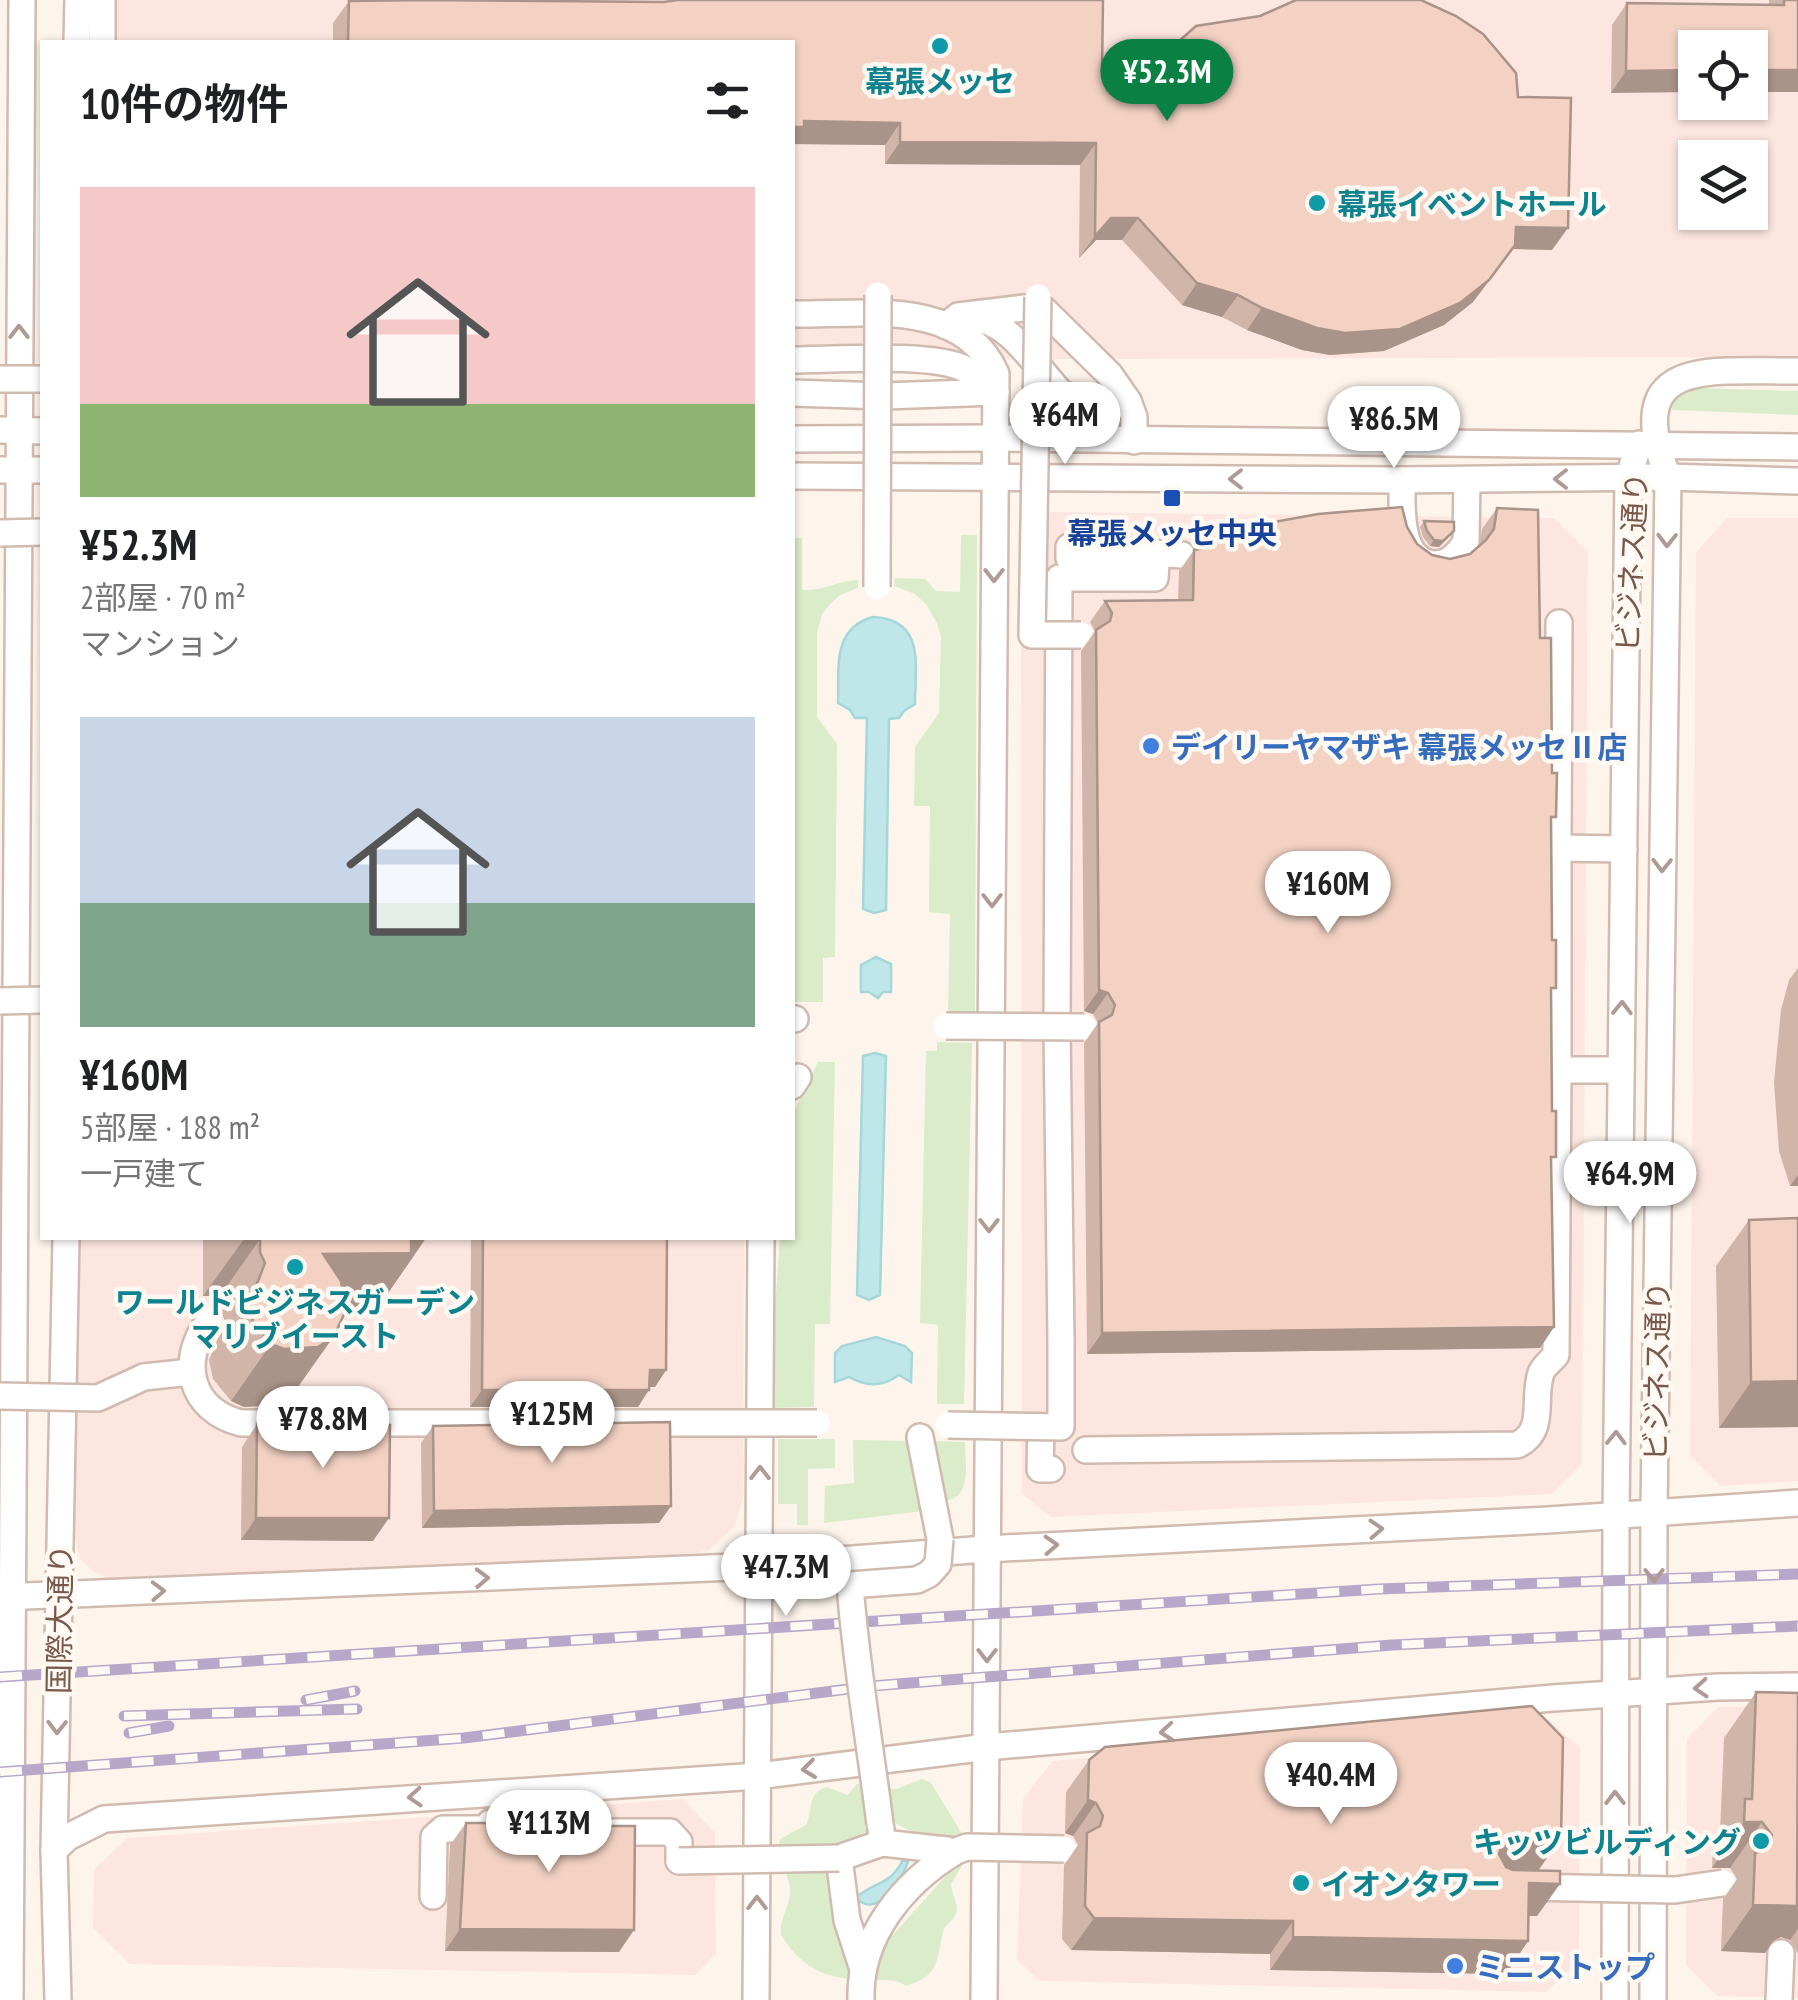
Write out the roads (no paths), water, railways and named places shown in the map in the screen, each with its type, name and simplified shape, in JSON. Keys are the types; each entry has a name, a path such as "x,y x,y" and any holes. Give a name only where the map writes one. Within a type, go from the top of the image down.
{"street":[{"name":"国際大通り","path":"10,2000 5,1599 7,1067 20,470 22,0"},
{"path":"77,40 78,0"},
{"path":"102,0 102,40"},
{"path":"877,587 878,294"},
{"path":"1038,297 1032,635 1070,635"},
{"path":"946,326 958,316 1024,308 1044,310 1110,375 1128,401 1134,417 1134,441"},
{"path":"795,314 920,316 973,341 996,374 984,2000"},
{"path":"946,326 959,319 986,320 1010,337 1062,394 1128,401"},
{"path":"795,360 952,364 996,392"},
{"path":"1647,445 1657,400 1680,378 1697,372 1798,371"},
{"path":"0,379 40,379"},
{"path":"795,394 996,392"},
{"path":"795,441 996,438 1798,448"},
{"name":"ビジネス通り","path":"1615,2000 1614,1694 1628,479 1647,445 1668,477 1654,1512 1653,2000"},
{"path":"795,476 1402,480 1668,477 1798,481"},
{"path":"1402,480 1402,520 1408,542 1419,560 1433,564 1448,562 1466,542 1466,480"},
{"path":"0,533 40,532"},
{"path":"948,1425 1062,1428 1057,1026 1070,635 1058,578 1155,578 1156,565 1069,558 1069,547 1182,555"},
{"path":"1086,1450 1517,1445 1536,1425 1541,1371 1556,1355 1559,623"},
{"path":"1558,848 1624,850"},
{"path":"0,1001 40,1000"},
{"path":"946,1026 1084,1027"},
{"path":"1558,1070 1621,1070"},
{"name":"国際大通り","path":"58,2000 54,1850 66,1240"},
{"path":"756,2000 761,1240"},
{"path":"209,1320 193,1348 191,1372 200,1394 212,1409 224,1419 241,1424 817,1424"},
{"path":"0,1396 98,1398 144,1376 191,1372"},
{"path":"1041,1428 1040,1469 1051,1469"},
{"path":"882,1843 872,1706 857,1676 850,1584 916,1580 929,1574 940,1558 941,1544 920,1437"},
{"path":"5,1599 759,1566 986,1548 1798,1503"},
{"path":"54,1850 78,1832 104,1820 758,1776 986,1748 1614,1694 1798,1686"},
{"path":"433,1896 434,1837 443,1829 522,1824"},
{"path":"574,1824 592,1824 592,1832 670,1832 679,1842 679,1861 840,1858 882,1843 956,1852"},
{"path":"860,2000 862,1966 877,1932 898,1900 925,1873 968,1846 1064,1849"},
{"path":"840,1858 847,1920 862,1966"},
{"path":"1492,1886 1675,1890 1723,1883"},
{"path":"1775,1998 1781,1953"}],"water":[{"path":"873,617 902,626 910,636 916,661 915,704 899,718 889,719 886,910 874,913 863,909 867,718 855,718 838,703 844,640 860,622"},
{"path":"876,957 891,964 891,992 883,992 878,998 861,992 861,965"},
{"path":"863,1056 886,1056 880,1295 869,1300 857,1295"},
{"path":"876,1337 905,1346 912,1353 911,1382 899,1375 874,1384 849,1377 835,1382 835,1353 842,1346"},
{"path":"903,1860 908,1862 900,1878 880,1901 864,1904 856,1898 892,1875"}],"railway":[{"path":"0,1677 1379,1589 1798,1574"},
{"path":"0,1772 464,1738 872,1686 1392,1645 1798,1626"},
{"path":"306,1700 355,1691"},
{"path":"124,1716 357,1709"},
{"path":"129,1733 169,1726"}],"place":[{"name":"幕張メッセ","path":"940,46"},
{"name":"幕張イベントホール","path":"1317,203"},
{"name":"幕張メッセ中央","path":"1172,498"},
{"name":"デイリーヤマザキ 幕張メッセⅡ店","path":"1151,746"},
{"name":"ワールドビジネスガーデン マリブイースト","path":"295,1267"},
{"name":"キッツビルディング","path":"1761,1841"},
{"name":"イオンタワー","path":"1301,1883"},
{"name":"ミニストップ","path":"1455,1966"}]}
